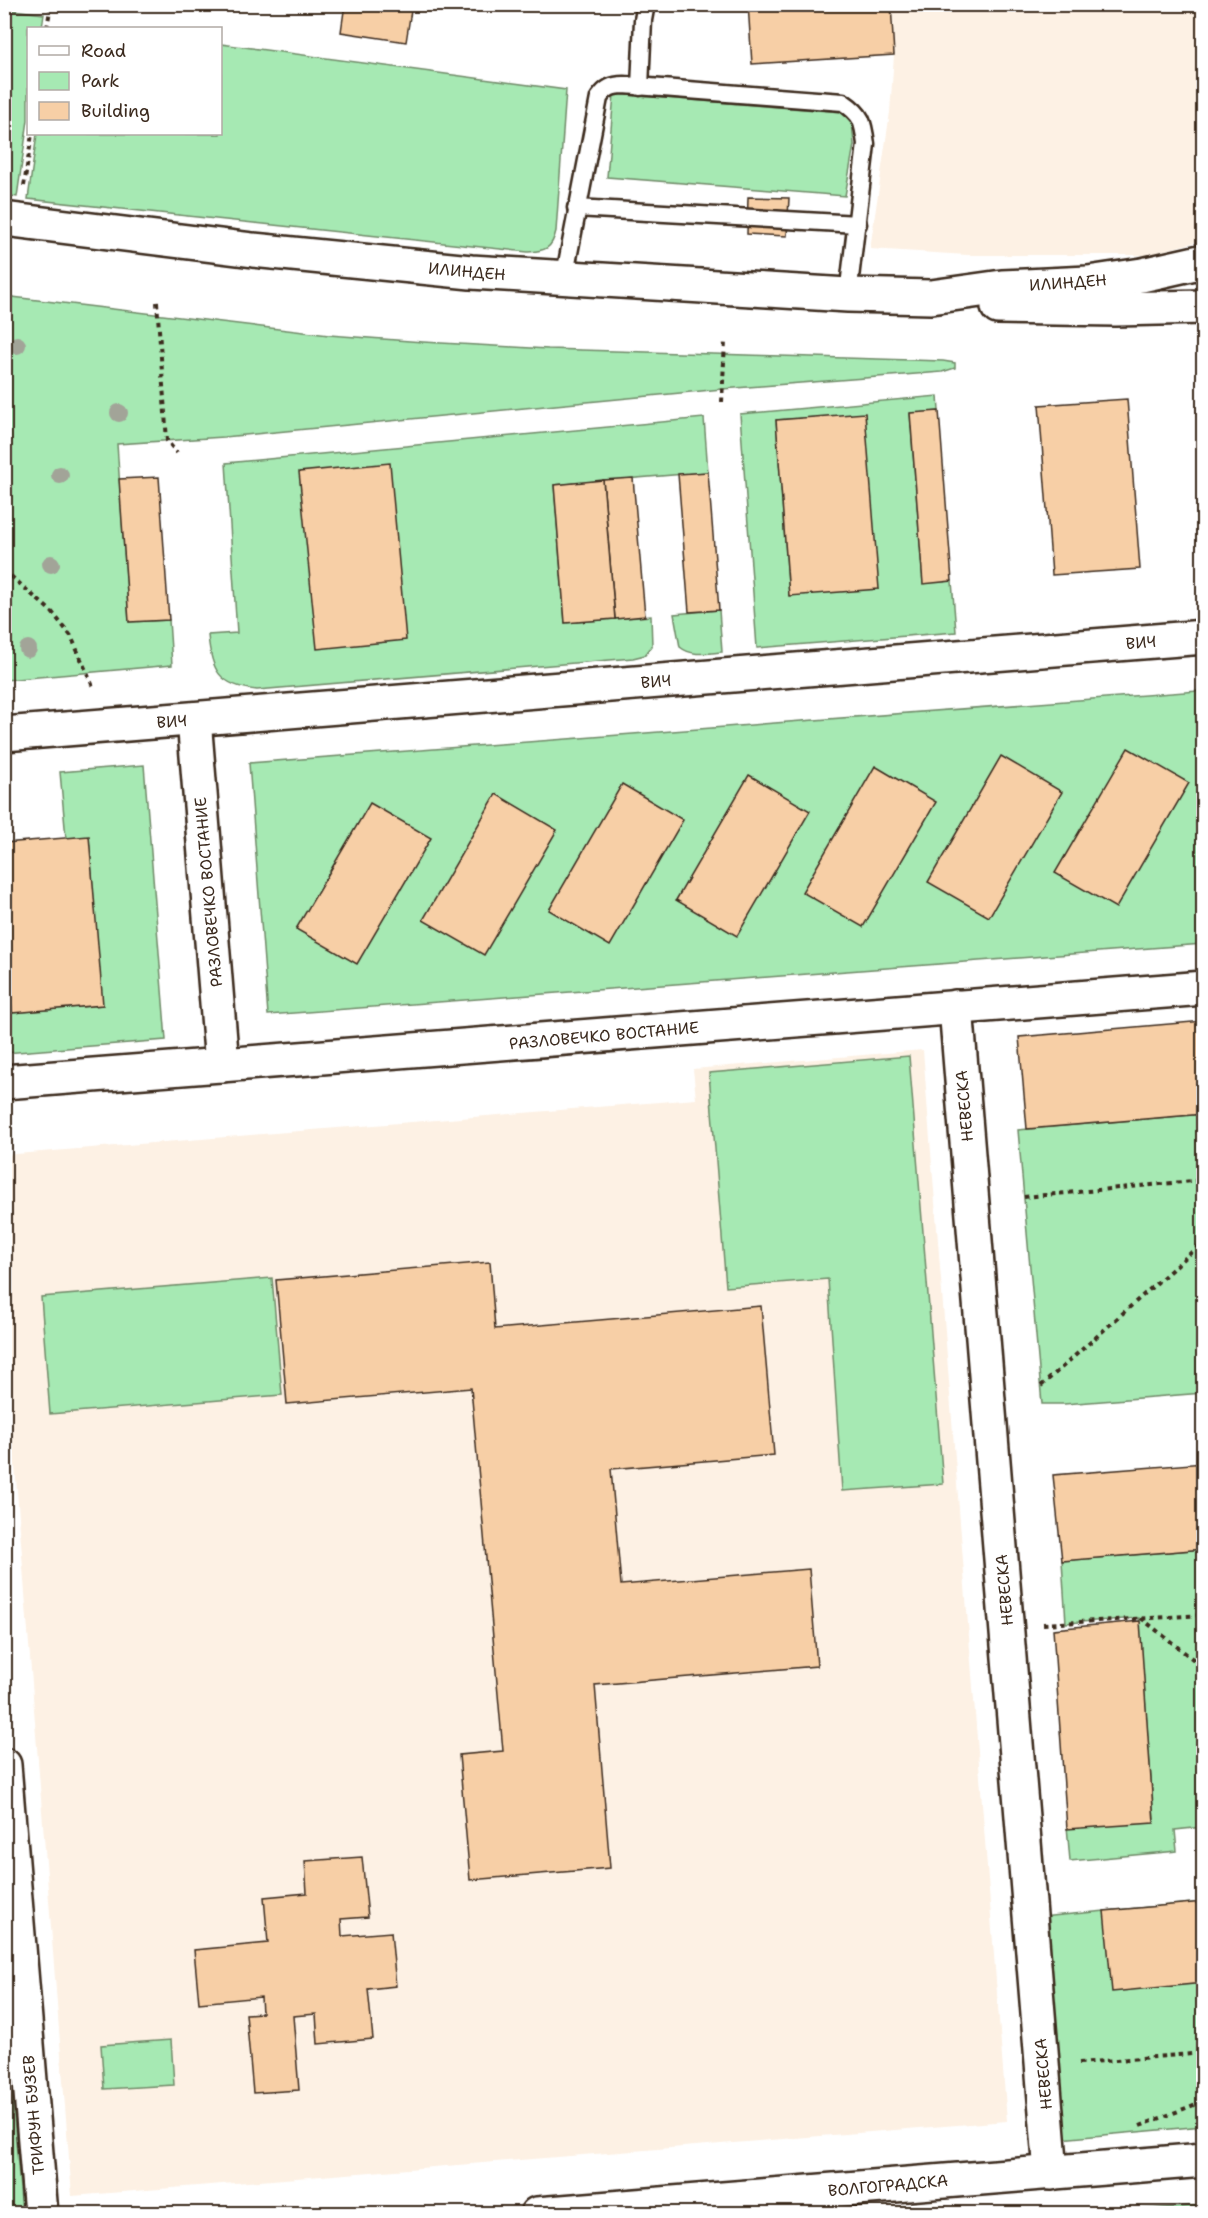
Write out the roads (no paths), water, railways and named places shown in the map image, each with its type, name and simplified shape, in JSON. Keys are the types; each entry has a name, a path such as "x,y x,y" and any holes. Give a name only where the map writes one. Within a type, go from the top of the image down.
{"street":[{"name":"ИЛИНДЕН","path":"12,220 253,250 564,279 848,295 931,297 1002,287 1088,283 1142,275 1203,261"},
{"name":"ИЛИНДЕН","path":"931,297 965,305 1023,308 1203,307"},
{"name":"ВИЧ","path":"4,734 1203,637"},
{"name":"РАЗЛОВЕЧКО ВОСТАНИЕ","path":"194,719 222,1065"},
{"name":"РАЗЛОВЕЧКО ВОСТАНИЕ","path":"4,1082 1203,988"},
{"name":"НЕВЕСКА","path":"956,1007 1051,2173"},
{"name":"ТРИФУН БУЗЕВ","path":"4,1766 41,2214"},
{"name":"ВОЛГОГРАДСКА","path":"537,2214 1203,2160"}],"lane":[{"path":"640,87 643,20 646,4"},
{"path":"564,279 598,98 605,89 614,86 640,87 843,102 857,112 863,122 866,144 848,295"},
{"path":"576,208 858,224"}]}
